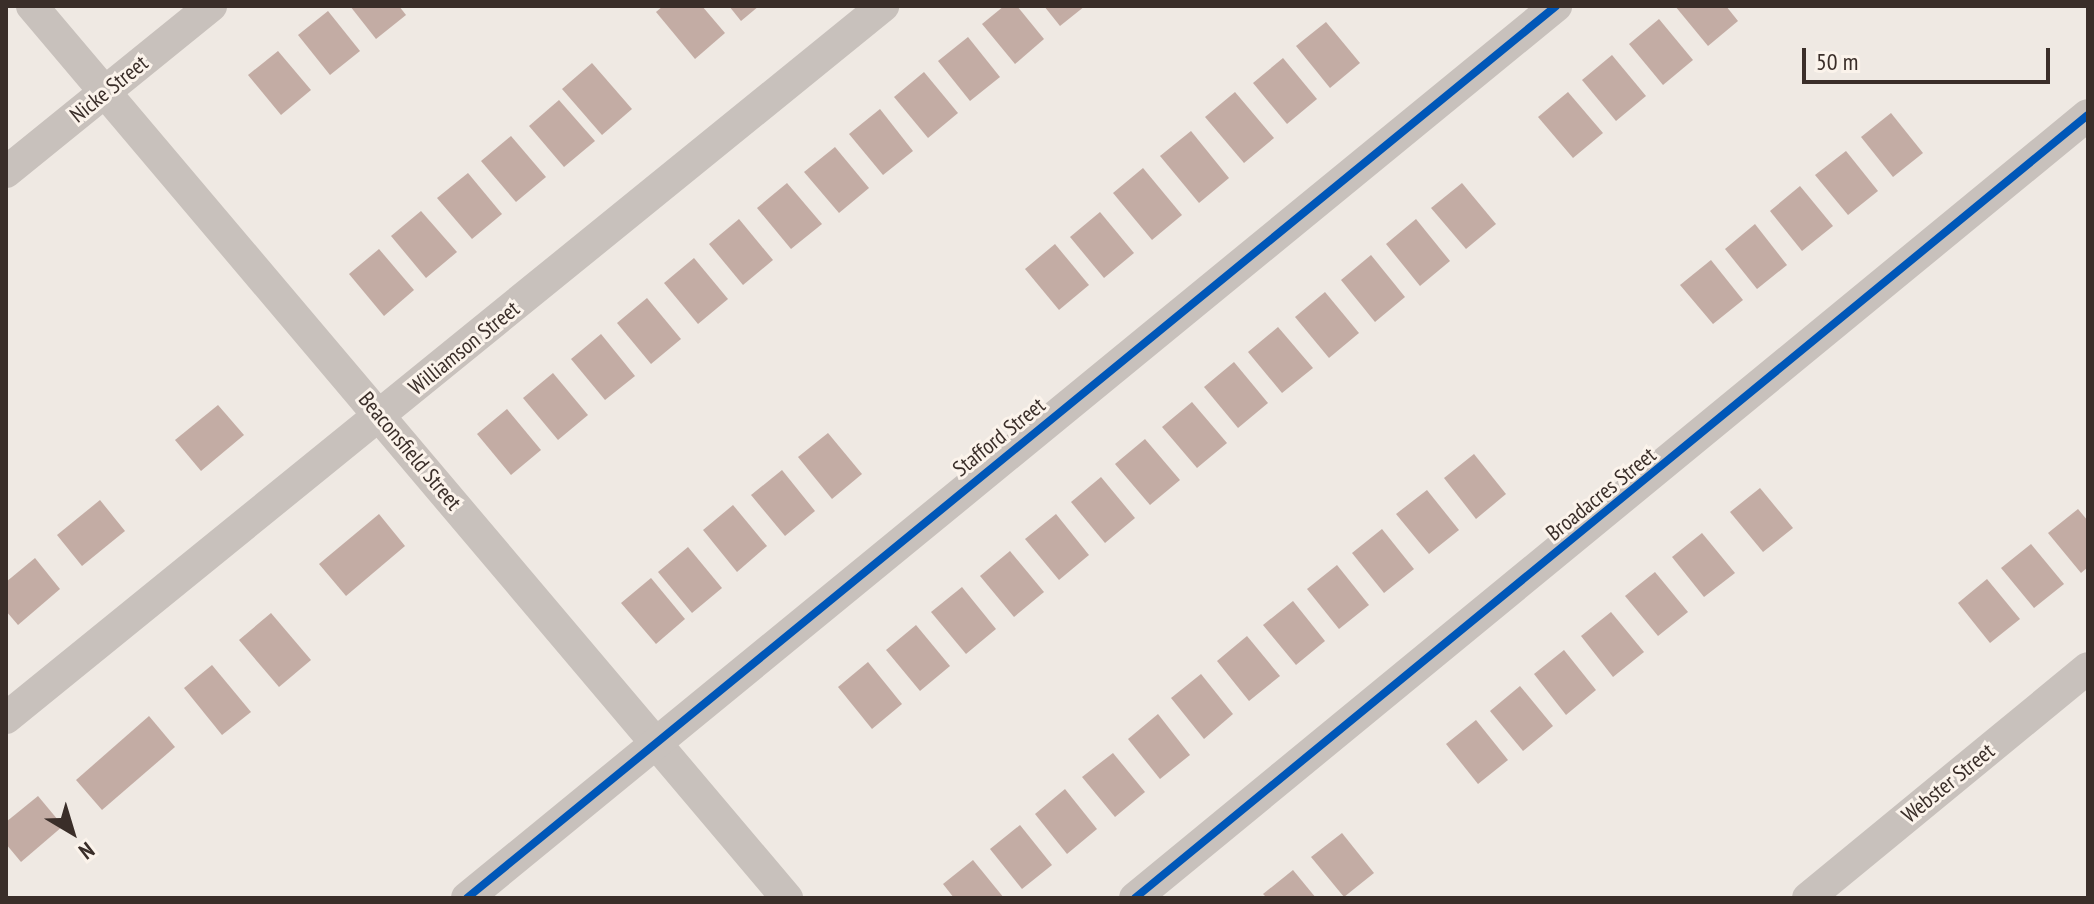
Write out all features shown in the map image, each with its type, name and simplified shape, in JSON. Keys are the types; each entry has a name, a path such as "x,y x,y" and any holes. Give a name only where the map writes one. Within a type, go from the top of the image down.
{"street":[{"name":"Beaconsfield Street","path":"32,6 787,898"},
{"name":"Nicke Street","path":"6,172 211,6"},
{"name":"Williamson Street","path":"6,718 883,6"},
{"name":"Stafford Street","path":"467,898 1556,6"},
{"name":"Broadacres Street","path":"1135,898 2088,115"},
{"name":"Webster Street","path":"1808,898 2088,668"}],"building":[{"path":"350,6 399,6 406,15 376,39"},
{"path":"663,6 702,6 725,33 695,59 656,12"},
{"path":"729,6 759,6 741,21"},
{"path":"1004,6 1017,6 1044,39 1015,64 982,24"},
{"path":"1044,6 1085,6 1060,26"},
{"path":"1675,6 1726,6 1738,21 1708,46"},
{"path":"328,11 360,51 330,75 298,35"},
{"path":"1659,19 1693,60 1663,85 1629,44"},
{"path":"1326,22 1360,63 1330,88 1296,46"},
{"path":"968,37 1000,77 970,101 938,61"},
{"path":"278,51 311,90 281,115 248,75"},
{"path":"1612,55 1646,96 1616,121 1582,80"},
{"path":"1283,58 1317,99 1287,124 1253,83"},
{"path":"592,63 632,109 602,135 562,89"},
{"path":"924,72 958,113 928,138 894,97"},
{"path":"1235,92 1274,138 1244,163 1205,117"},
{"path":"1568,92 1603,133 1573,158 1538,117"},
{"path":"559,100 595,141 564,167 529,126"},
{"path":"880,109 913,151 883,175 849,134"},
{"path":"1891,113 1923,153 1893,177 1861,137"},
{"path":"1191,131 1229,178 1199,203 1160,156"},
{"path":"511,136 546,177 516,202 481,161"},
{"path":"835,147 869,188 839,213 804,172"},
{"path":"1846,151 1878,191 1848,215 1815,175"},
{"path":"1143,168 1182,215 1152,240 1113,193"},
{"path":"468,173 502,214 472,239 437,198"},
{"path":"787,183 822,224 791,249 757,208"},
{"path":"1462,183 1496,224 1466,249 1431,208"},
{"path":"1800,186 1833,226 1802,251 1770,211"},
{"path":"421,211 457,252 426,278 391,236"},
{"path":"1100,212 1134,253 1104,278 1070,237"},
{"path":"739,219 773,260 743,285 709,244"},
{"path":"1416,219 1450,261 1420,286 1386,244"},
{"path":"1755,224 1787,265 1757,289 1725,249"},
{"path":"1055,244 1089,285 1059,310 1025,269"},
{"path":"379,249 414,290 384,316 349,274"},
{"path":"1371,255 1405,297 1375,322 1341,280"},
{"path":"694,258 728,299 698,324 664,283"},
{"path":"1711,260 1743,300 1713,324 1680,285"},
{"path":"1325,292 1359,333 1329,358 1295,317"},
{"path":"647,298 681,339 651,364 617,323"},
{"path":"1278,327 1313,368 1282,393 1248,352"},
{"path":"601,334 635,376 605,400 571,359"},
{"path":"1234,362 1268,403 1238,428 1204,387"},
{"path":"553,373 588,415 558,440 523,398"},
{"path":"1192,402 1227,443 1197,468 1162,427"},
{"path":"218,405 244,435 201,471 175,440"},
{"path":"507,409 541,450 511,475 477,434"},
{"path":"828,433 862,474 832,499 798,457"},
{"path":"1145,439 1180,480 1150,505 1115,464"},
{"path":"1474,454 1506,494 1476,519 1444,478"},
{"path":"782,470 815,511 785,536 751,495"},
{"path":"1101,477 1135,518 1105,543 1071,502"},
{"path":"1760,488 1793,528 1763,552 1730,512"},
{"path":"1427,490 1459,530 1429,554 1396,514"},
{"path":"100,500 125,531 82,566 57,535"},
{"path":"733,505 767,546 737,572 703,530"},
{"path":"2078,509 2088,521 2088,567 2081,573 2048,533"},
{"path":"379,514 405,546 346,596 319,564"},
{"path":"1056,514 1089,555 1059,580 1025,539"},
{"path":"1382,529 1414,569 1384,593 1352,553"},
{"path":"1702,533 1735,573 1704,597 1672,557"},
{"path":"2031,544 2064,584 2034,608 2001,568"},
{"path":"688,547 722,588 692,613 658,572"},
{"path":"1010,551 1044,592 1014,617 980,576"},
{"path":"35,558 60,589 18,625 6,611 6,582"},
{"path":"1337,565 1369,605 1339,629 1307,589"},
{"path":"1655,572 1688,612 1658,636 1625,596"},
{"path":"651,578 685,619 656,644 621,603"},
{"path":"1987,579 2020,619 1990,643 1958,603"},
{"path":"962,587 996,629 966,654 931,612"},
{"path":"1293,601 1325,641 1296,665 1263,625"},
{"path":"1611,612 1644,652 1613,677 1581,636"},
{"path":"271,613 311,660 279,687 239,640"},
{"path":"916,625 950,666 920,691 886,650"},
{"path":"1247,636 1280,676 1249,701 1217,661"},
{"path":"1564,650 1596,690 1566,715 1534,674"},
{"path":"868,662 902,704 872,729 838,687"},
{"path":"212,665 251,712 222,735 184,688"},
{"path":"1201,674 1233,714 1204,739 1171,698"},
{"path":"1520,686 1553,726 1523,751 1490,711"},
{"path":"1158,714 1190,755 1160,779 1128,739"},
{"path":"149,716 175,747 102,810 76,780"},
{"path":"1476,720 1508,760 1478,784 1446,744"},
{"path":"1113,753 1145,792 1115,817 1082,777"},
{"path":"1065,789 1097,829 1067,854 1035,814"},
{"path":"38,796 63,826 21,862 6,844 6,822"},
{"path":"1020,825 1052,865 1022,889 990,849"},
{"path":"1342,833 1374,873 1344,897 1311,857"},
{"path":"973,860 1004,898 954,898 943,884"},
{"path":"1293,870 1316,898 1267,898 1263,894"}],"cycle path":[{"path":"467,898 1556,6"},
{"path":"1135,898 2088,115"}]}
